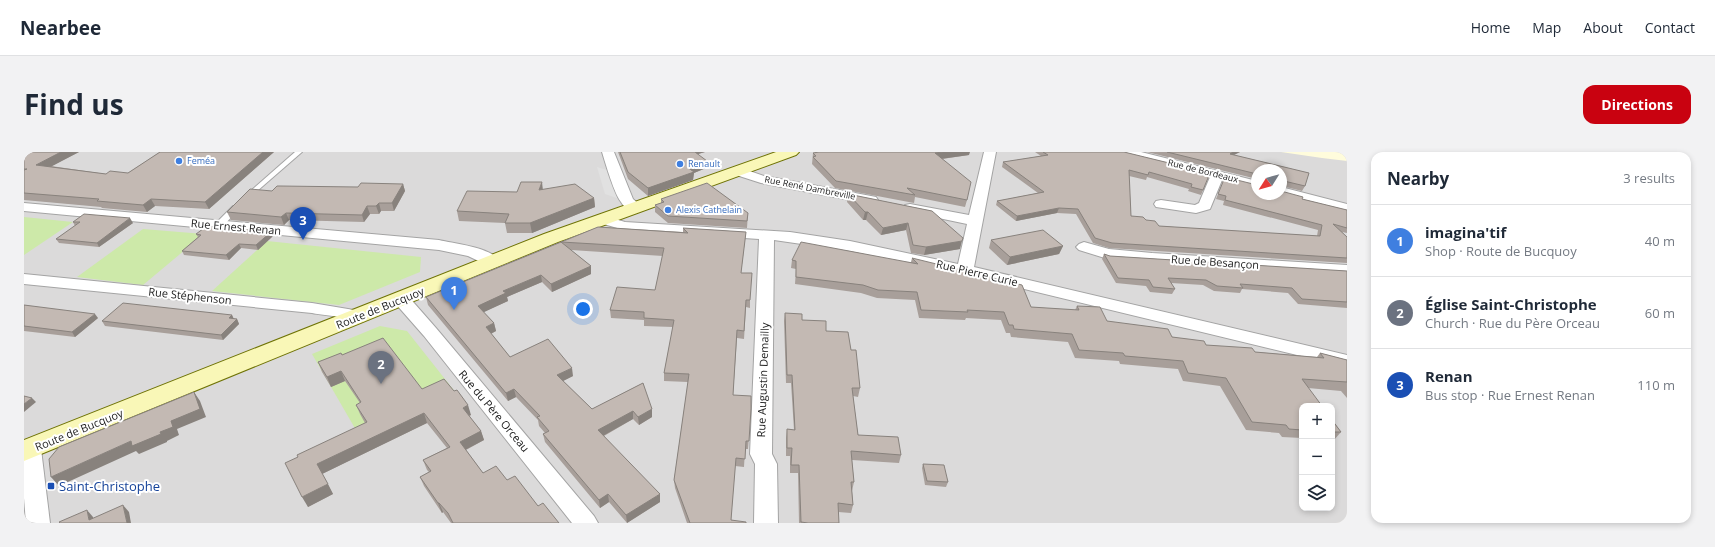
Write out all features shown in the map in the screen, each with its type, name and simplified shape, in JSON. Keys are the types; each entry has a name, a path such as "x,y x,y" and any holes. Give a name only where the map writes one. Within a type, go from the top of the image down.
{"main road":[{"name":"Route de Bucquoy","path":"27,450 602,219 738,171 782,153"}],"street":[{"path":"608,152 627,201 635,207"},
{"path":"965,270 990,152"},
{"name":"Rue de Bordeaux","path":"1126,152 1251,183"},
{"name":"Rue René Dambreville","path":"738,171 761,179 882,202"},
{"path":"1161,204 1196,208 1205,206 1218,175"},
{"path":"1287,193 1347,208"},
{"path":"898,205 976,221"},
{"name":"Rue Ernest Renan","path":"24,208 439,245 473,252 493,262"},
{"name":"Rue Pierre Curie","path":"602,219 624,226 767,236 850,246 965,270 1347,361"},
{"name":"Rue Augustin Demailly","path":"766,523 766,464 761,454 767,236"},
{"name":"Rue de Besançon","path":"1084,247 1108,254 1347,270"},
{"name":"Rue Stéphenson","path":"24,279 312,308 348,314 353,319"},
{"name":"Rue du Père Orceau","path":"401,299 586,523"},
{"path":"27,450 38,523"}],"lane":[{"path":"219,225 242,202 299,152"}],"shaded area":[{"path":"24,152 1347,152 1347,523 24,523"},
{"path":"1281,152 1347,152 1347,161 1322,158"},
{"path":"597,167 610,171 620,199 605,194"}],"green space":[{"path":"24,217 73,222 24,255"},
{"path":"143,229 204,234 143,285 77,277"},
{"path":"267,241 421,257 420,272 339,305 212,291"},
{"path":"380,326 407,331 456,393 360,437 312,354"}],"building":[{"path":"24,152 61,152 36,165 106,174 110,171 128,173 160,152 263,152 205,202 151,199 143,205 97,201 99,199 24,193 24,170 27,169 24,169"},
{"path":"620,152 695,152 707,161 687,167 694,172 648,188 628,172"},
{"path":"943,152 935,153 971,182 967,200 907,188 915,195 836,181 813,157 816,156 813,153"},
{"path":"1043,152 1124,152 1210,173 1203,190 1191,187 1192,184 1149,172 1148,175 1129,170 1131,216 1143,217 1146,220 1155,221 1159,226 1320,236 1322,225 1225,200 1226,196 1218,194 1225,177 1251,184 1251,200 1287,200 1287,193 1303,197 1302,199 1347,210 1347,228 1333,224 1347,237 1347,258 1112,243 1095,238 1078,209 1059,208 1017,216 997,201 1044,192 1003,162 1048,155"},
{"path":"1167,152 1233,152 1230,154 1272,164 1251,164 1251,173"},
{"path":"1287,168 1309,173 1305,186 1287,182"},
{"path":"521,182 542,182 539,190 575,184 594,198 530,223 505,223 509,214 457,211 467,191 517,192"},
{"path":"361,183 403,184 392,203 379,203 376,206 367,206 362,215 286,213 281,217 227,212 250,189 272,191 277,186 358,187"},
{"path":"707,183 748,213 747,221 668,216 655,205 664,202 661,199"},
{"path":"848,194 932,211 963,238 962,241 926,247 913,245 908,223 883,228"},
{"path":"84,214 130,218 97,243 56,239 80,222 73,222"},
{"path":"207,226 271,232 256,245 239,244 226,255 182,251 201,235 196,234"},
{"path":"598,227 688,233 683,228 746,232 741,273 752,273 750,300 746,300 744,331 737,330 733,395 751,396 751,409 749,441 746,441 745,459 736,458 731,520 746,523 690,523 674,480 689,374 664,373 674,320 644,318 644,312 610,310 617,287 655,290 664,248 561,242"},
{"path":"1043,230 1063,246 1010,257 991,240"},
{"path":"561,242 591,266 551,284 541,275 503,291 506,293 478,306 494,323 486,327 510,357 548,339 572,368 557,375 592,409 643,383 652,409 638,417 633,411 598,430 660,494 626,515 608,494 599,500 543,434 549,431 537,417 540,416 514,389 506,393 426,297"},
{"path":"801,242 918,264 912,258 1022,285 1031,307 1079,310 1077,306 1100,307 1107,321 1168,329 1172,337 1204,341 1206,345 1252,348 1255,352 1324,358 1320,353 1347,360 1347,382 1302,379 1320,403 1299,403 1299,430 1289,429 1286,425 1252,422 1226,378 1188,373 1183,361 1125,356 1123,353 1079,350 1072,334 1014,329 1013,325 1009,325 1004,312 921,310 917,292 878,290 863,285 796,277 796,261 792,260"},
{"path":"1104,254 1110,256 1347,271 1347,302 1302,299 1292,288 1240,284 1243,288 1217,286 1206,280 1168,278 1175,289 1153,287 1149,280 1118,278"},
{"path":"123,303 232,315 229,318 237,319 221,335 102,321"},
{"path":"24,305 95,314 72,332 24,326"},
{"path":"785,313 802,314 802,320 826,321 826,331 848,332 851,350 856,350 860,388 852,388 858,435 898,437 901,455 851,451 854,482 851,482 853,505 838,503 839,523 801,522 799,465 791,465 792,448 787,448 787,429 795,430 792,375 787,375"},
{"path":"383,338 422,389 444,379 454,391 457,390 468,405 463,408 481,431 460,442 483,473 496,466 507,480 515,476 538,506 543,503 559,523 453,523 448,513 438,503 420,477 431,471 423,460 450,447 424,413 317,464 328,484 302,497 285,463 298,457 297,455 367,422 356,405 361,402 341,371 327,377 318,362 341,353 342,355"},
{"path":"194,392 200,409 171,421 173,427 160,432 161,434 132,446 131,441 51,477 49,459 59,447"},
{"path":"24,396 32,398 24,404"},
{"path":"1335,424 1341,432 1335,432"},
{"path":"923,464 944,465 948,482 927,481"},
{"path":"123,505 127,523 59,522 87,510 89,520"}],"place":[{"name":"Feméa","path":"179,161"},
{"name":"Renault","path":"680,164"},
{"name":"Alexis Cathelain","path":"668,210"},
{"name":"Renan","path":"303,240"},
{"name":"imagina'tif","path":"454,310"},
{"name":"Église Saint-Christophe","path":"381,384"},
{"name":"Saint-Christophe","path":"51,486"}]}
